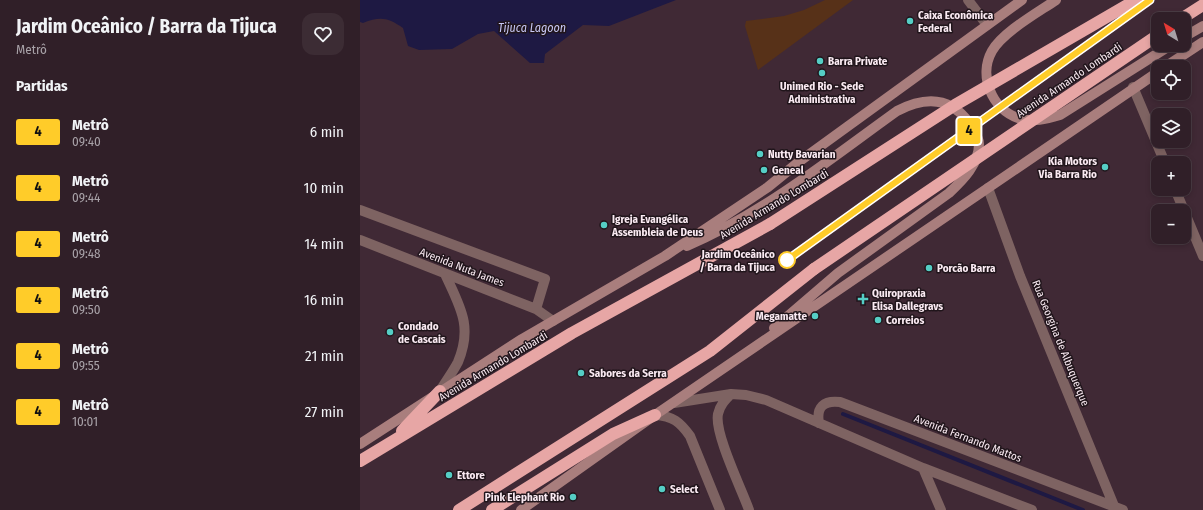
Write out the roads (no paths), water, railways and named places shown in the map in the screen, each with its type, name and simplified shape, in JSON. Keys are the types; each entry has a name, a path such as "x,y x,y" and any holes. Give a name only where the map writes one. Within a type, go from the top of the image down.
{"highway":[{"name":"Avenida Armando Lombardi","path":"360,461 572,333 770,224 955,105 1136,0"},
{"path":"1191,12 1203,5"},
{"name":"Avenida Armando Lombardi","path":"459,510 710,351 814,269 1151,39"},
{"path":"392,442 440,391"},
{"path":"492,510 613,434 655,415"}],"main road":[{"name":"Avenida Armando Lombardi","path":"360,444 440,391 553,321 665,256 768,187 800,161 1022,0"},
{"path":"1056,0 1001,40 992,51 988,62 986,81 997,103 1006,112 1019,118 1033,120 1046,120 1060,115 1160,52"},
{"path":"1191,33 1203,26"},
{"path":"1176,60 1203,42"},
{"path":"521,510 655,415 1151,77"},
{"path":"665,256 711,236 779,195 897,111 910,104 926,100 940,101 953,107 965,116 975,131 979,143 976,159 964,179 949,193 838,273 792,311 746,353"}],"street":[{"path":"968,0 987,25"},
{"path":"1134,88 1162,156"},
{"name":"Rua Georgina de Albuquerque","path":"988,188 1020,276 1119,508"},
{"path":"1179,196 1203,256"},
{"path":"360,210 545,278 536,309"},
{"name":"Avenida Nuta James","path":"360,240 536,309 553,321"},
{"path":"440,391 457,363 464,342 465,323 460,307 445,274"},
{"path":"674,403 731,394 746,395 766,400 923,468 1032,510"},
{"path":"731,394 721,405 718,415 718,424 722,439 750,510"},
{"name":"Avenida Fernando Mattos","path":"819,424 818,416 821,407 828,402 840,402 1119,508"},
{"path":"655,415 666,416 675,420 690,436 720,510"},
{"path":"923,468 941,510"}],"water":[{"name":"Tijuca Lagoon","path":"360,0 676,0 609,26 583,25 545,54 544,63 530,63 494,31 478,34 452,49 419,50 408,46 403,28 393,22 384,19 375,19 363,23 360,22"}],"waterway":[{"path":"843,414 1083,510"}],"metro line":[{"name":"4","path":"787,260 1150,0"}],"place":[{"name":"Caixa Econômica Federal","path":"910,21"},
{"name":"Barra Private","path":"820,61"},
{"name":"Unimed Rio - Sede Administrativa","path":"822,73"},
{"name":"Nutty Bavarian","path":"760,154"},
{"name":"Kia Motors Via Barra Rio","path":"1105,167"},
{"name":"Geneal","path":"764,170"},
{"name":"Igreja Evangélica Assembleia de Deus","path":"604,225"},
{"name":"Jardim Oceânico / Barra da Tijuca","path":"787,260"},
{"name":"Porcão Barra","path":"929,268"},
{"name":"Quiropraxia Elisa Dallegravs","path":"863,299"},
{"name":"Megamatte","path":"815,316"},
{"name":"Correios","path":"878,320"},
{"name":"Condado de Cascais","path":"390,332"},
{"name":"Sabores da Serra","path":"581,373"},
{"name":"Ettore","path":"449,475"},
{"name":"Select","path":"662,489"},
{"name":"Pink Elephant Rio","path":"573,497"}]}
